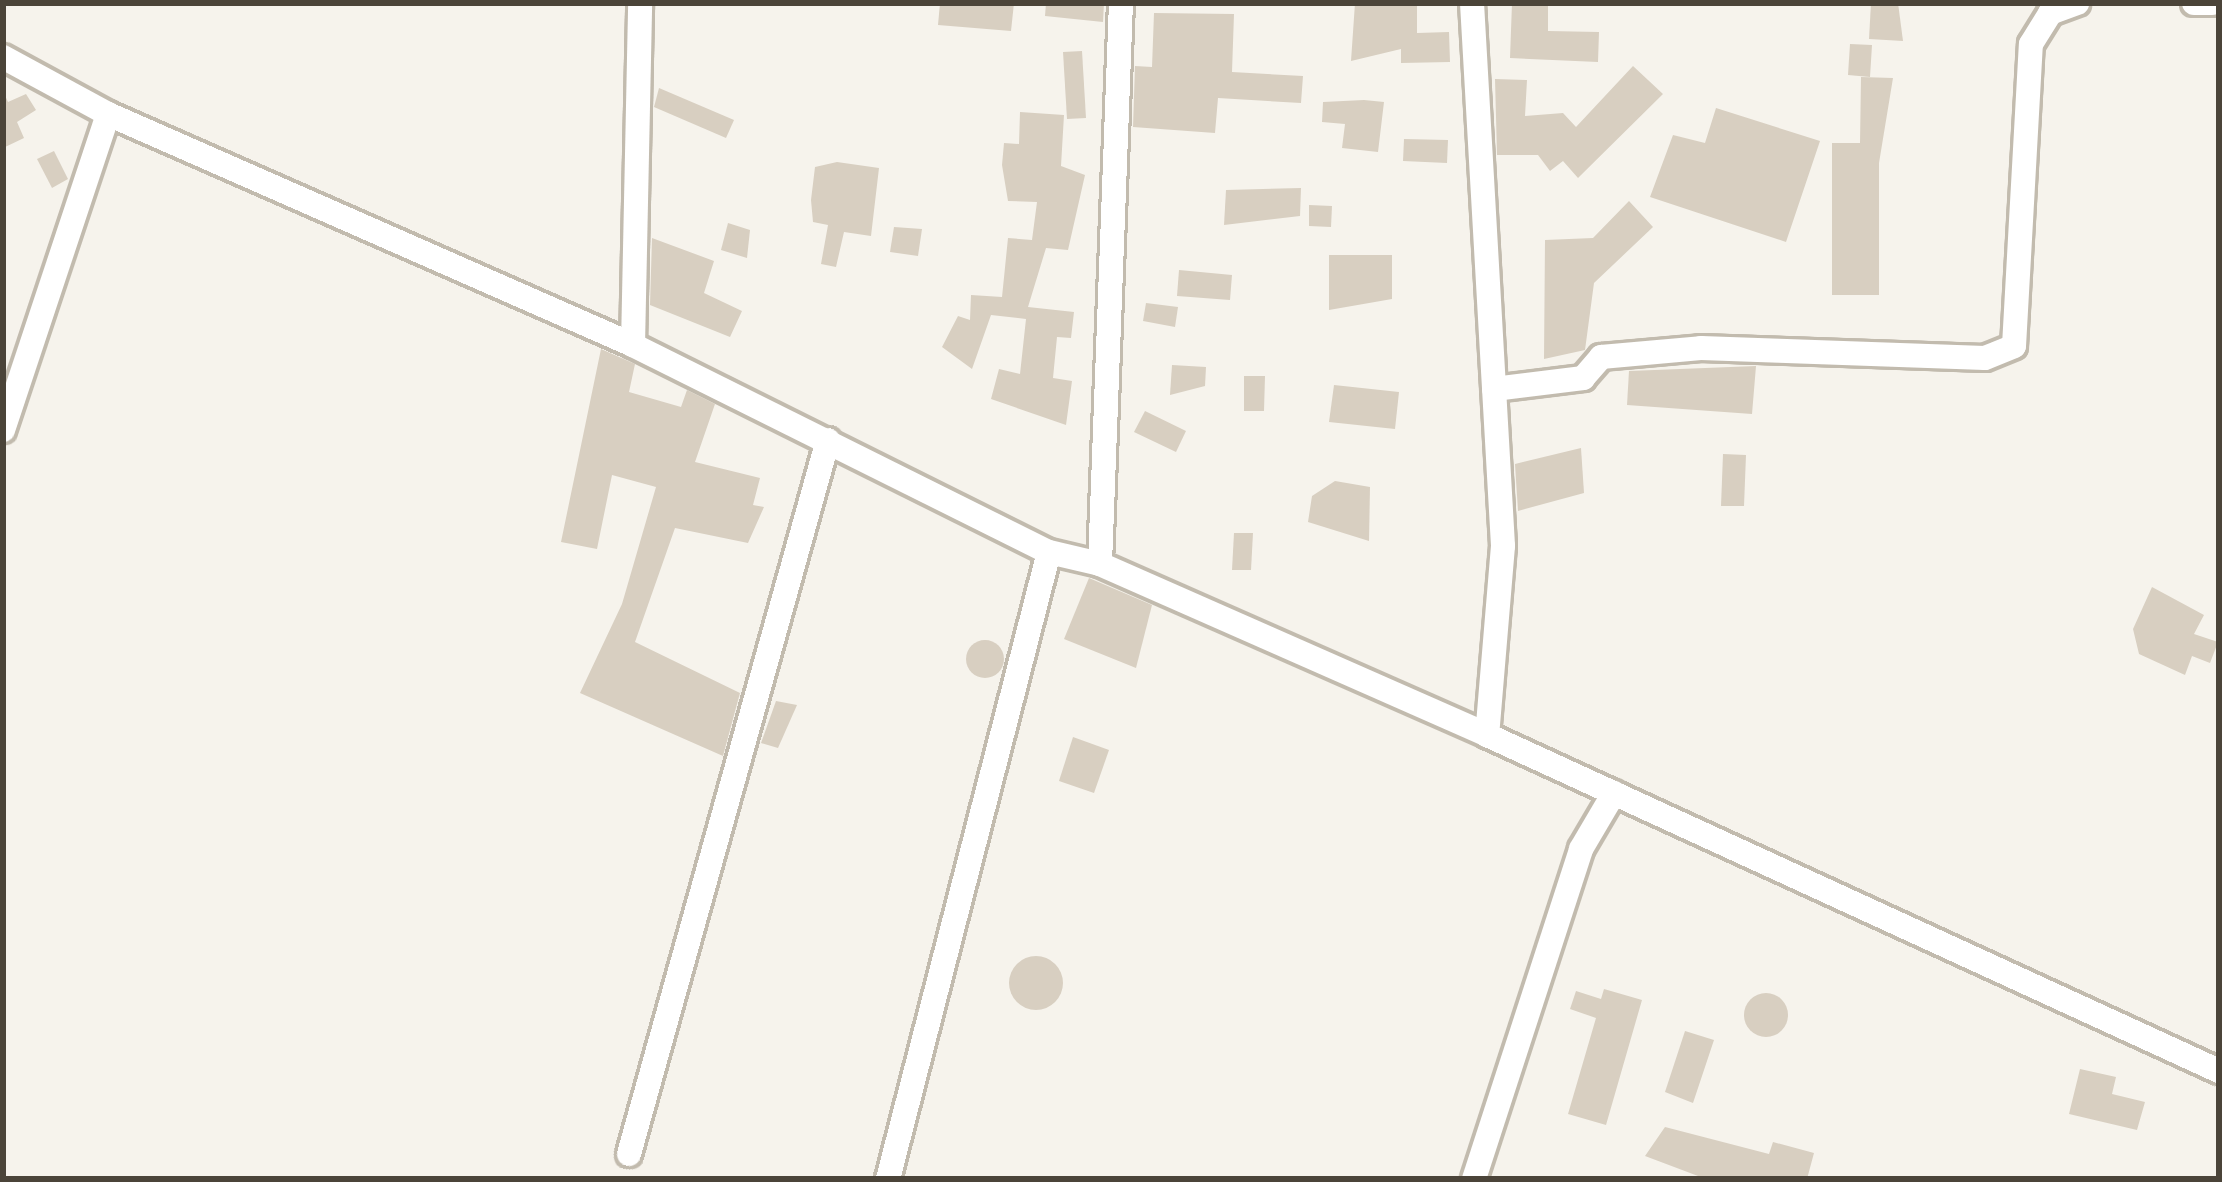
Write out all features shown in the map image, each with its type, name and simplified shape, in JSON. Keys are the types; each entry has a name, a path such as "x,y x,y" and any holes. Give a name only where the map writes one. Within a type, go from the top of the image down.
{"street":[{"path":"632,345 640,3"},
{"path":"1100,564 1121,3"},
{"path":"1472,3 1503,545 1487,735"},
{"path":"1494,389 1582,378 1600,357 1701,348 1984,358 2014,346 2031,44 2050,13 2077,3"},
{"path":"2194,3 2212,3"},
{"path":"3,56 108,114 632,345 1048,552 1100,564 1487,735 2219,1071"},
{"path":"3,430 108,114"},
{"path":"629,1154 828,440"},
{"path":"888,1179 1048,552"},
{"path":"1474,1179 1581,849 1614,793"}],"building":[{"path":"940,3 1014,3 1011,31 938,25"},
{"path":"1046,3 1104,3 1103,22 1045,16"},
{"path":"1355,3 1417,3 1417,33 1449,32 1450,62 1401,63 1401,49 1351,61"},
{"path":"1512,3 1548,3 1548,31 1599,32 1598,62 1510,58"},
{"path":"1871,3 1898,3 1903,41 1869,39"},
{"path":"1154,13 1234,14 1232,72 1303,76 1301,103 1218,98 1215,133 1133,127 1135,66 1152,67"},
{"path":"1850,44 1872,45 1870,77 1848,75"},
{"path":"1082,51 1086,118 1067,119 1063,52"},
{"path":"1633,66 1663,94 1578,178 1563,161 1550,171 1538,155 1497,155 1495,79 1527,80 1525,116 1563,113 1576,127"},
{"path":"1861,77 1893,78 1879,163 1879,295 1832,295 1832,143 1860,143"},
{"path":"659,88 734,120 726,138 654,107"},
{"path":"3,91 8,102 26,94 36,110 17,122 24,138 3,148"},
{"path":"1323,102 1384,102 1378,152 1342,148 1345,124 1322,122"},
{"path":"1716,108 1820,141 1786,242 1650,197 1673,135 1705,143"},
{"path":"1020,112 1064,115 1061,166 1085,175 1068,250 1046,248 1028,307 1074,312 1071,338 1057,337 1053,378 1072,381 1066,425 991,399 999,369 1020,374 1026,319 991,315 972,369 942,347 958,316 970,320 971,295 1002,297 1008,238 1032,240 1037,202 1008,201 1002,165 1004,143 1019,144"},
{"path":"1404,139 1448,140 1447,163 1403,161"},
{"path":"54,151 68,179 52,188 37,159"},
{"path":"837,162 879,168 871,236 844,232 836,267 821,264 828,225 813,222 811,200 815,167"},
{"path":"1301,188 1300,216 1224,225 1226,190"},
{"path":"1629,201 1653,227 1594,283 1585,350 1544,359 1545,240 1593,238"},
{"path":"1309,205 1332,206 1331,227 1309,226"},
{"path":"728,223 750,230 747,258 721,250"},
{"path":"894,227 922,229 918,256 890,252"},
{"path":"652,238 714,261 704,293 742,311 730,337 650,305"},
{"path":"1329,255 1392,255 1392,299 1329,310"},
{"path":"1179,270 1232,275 1230,300 1177,296"},
{"path":"1146,303 1178,307 1175,327 1143,321"},
{"path":"601,349 635,364 629,392 681,407 687,390 715,404 695,462 760,478 753,505 764,507 748,543 675,528 635,642 740,693 723,756 580,693 622,604 656,487 612,475 597,549 561,542"},
{"path":"1172,365 1206,367 1205,386 1170,395"},
{"path":"1756,366 1752,414 1627,405 1629,371"},
{"path":"1244,376 1265,376 1264,411 1244,411"},
{"path":"1334,385 1399,392 1395,429 1329,422"},
{"path":"1145,411 1186,431 1176,452 1134,432"},
{"path":"1581,448 1584,493 1518,511 1515,464"},
{"path":"1723,454 1746,455 1744,506 1721,506"},
{"path":"1335,481 1370,487 1369,541 1308,522 1312,496"},
{"path":"1234,533 1253,533 1251,570 1232,570"},
{"path":"1089,578 1152,605 1136,668 1064,639"},
{"path":"2152,587 2204,615 2194,634 2218,642 2210,663 2192,656 2185,675 2139,654 2133,629"},
{"path":"985,640 998,646 1004,659 998,672 985,678 972,672 966,659 972,646"},
{"path":"776,701 797,705 778,748 761,743"},
{"path":"1073,737 1109,750 1094,793 1059,781"},
{"path":"1036,956 1055,964 1063,983 1055,1002 1036,1010 1017,1002 1009,983 1017,964"},
{"path":"1604,989 1642,1000 1606,1125 1568,1114 1596,1018 1570,1009 1576,991 1601,999"},
{"path":"1766,993 1781,1000 1788,1015 1781,1030 1766,1037 1751,1030 1744,1015 1751,1000"},
{"path":"1685,1031 1714,1040 1693,1103 1665,1092"},
{"path":"2080,1069 2116,1077 2112,1094 2145,1102 2137,1130 2069,1114"},
{"path":"1665,1127 1769,1154 1773,1142 1814,1153 1807,1179 1706,1179 1645,1156"}]}
